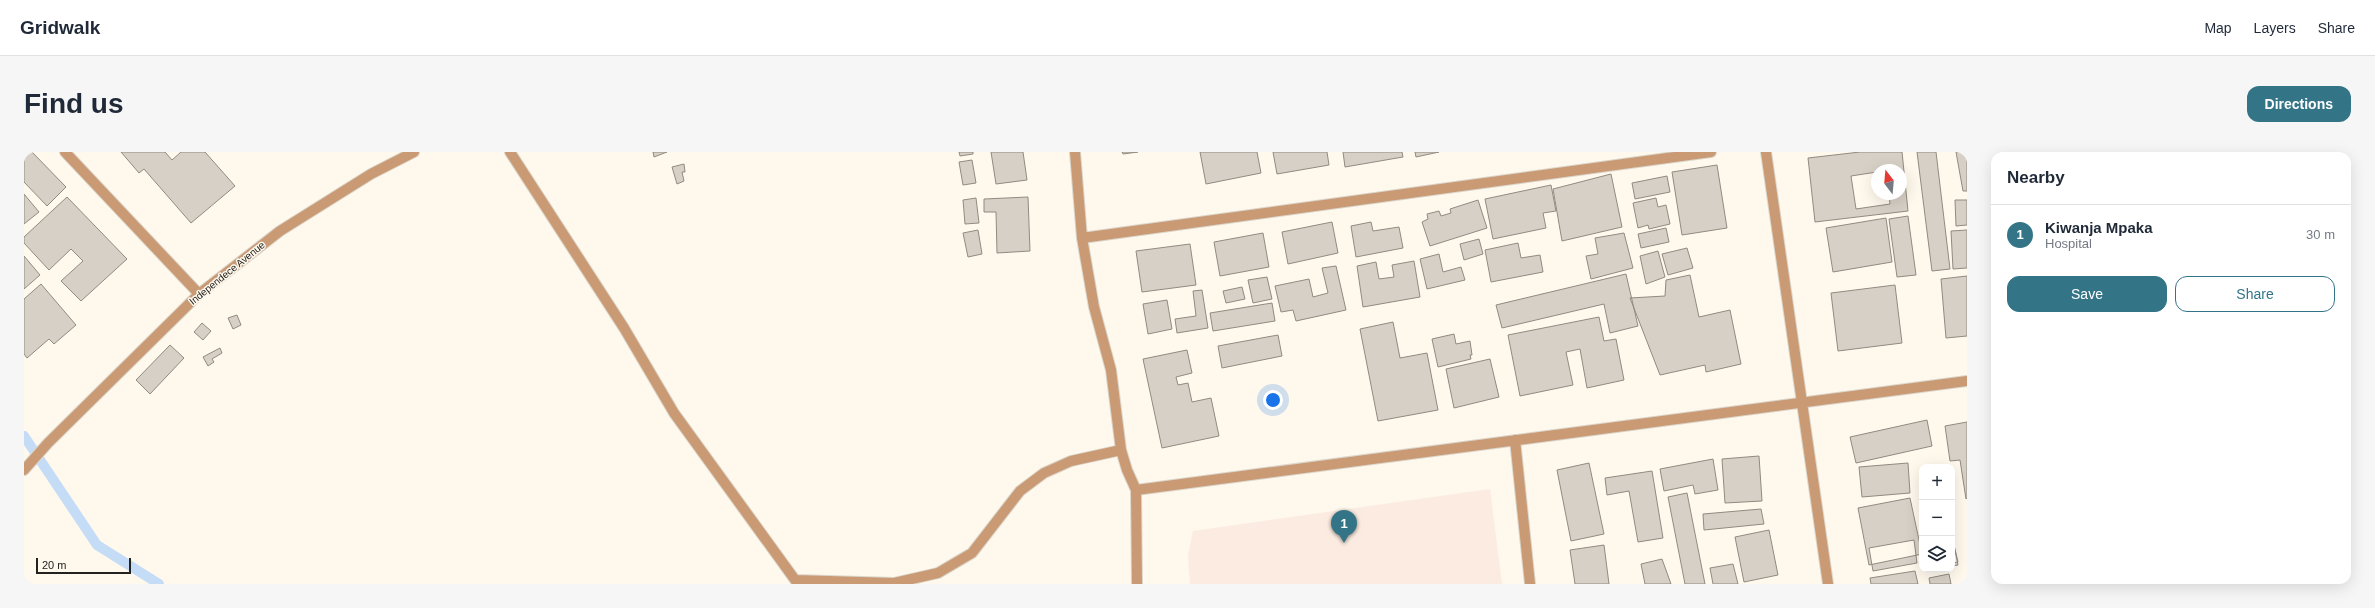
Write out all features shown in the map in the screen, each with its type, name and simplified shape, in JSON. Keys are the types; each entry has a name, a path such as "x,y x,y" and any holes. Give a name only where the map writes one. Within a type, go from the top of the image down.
{"street":[{"path":"65,152 199,294"},
{"name":"Independece Avenue","path":"24,470 48,443 199,294 280,231 371,174 414,152"},
{"path":"510,152 624,328 674,413 797,582 894,583 938,573 972,553 1020,491 1044,473 1071,461 1121,450"},
{"path":"1075,152 1082,238 1094,307 1111,370 1121,450 1127,470 1136,490 1137,584"},
{"path":"1082,238 1711,152"},
{"path":"1766,152 1828,584"},
{"path":"1136,490 1967,381"},
{"path":"1515,440 1530,584"}],"shaded area":[{"path":"1490,489 1502,584 1190,584 1188,556 1193,531"}],"building":[{"path":"24,152 32,152 66,187 47,206 24,182"},
{"path":"121,152 165,152 172,160 181,152 205,152 235,186 191,223 144,169 139,173"},
{"path":"653,152 667,152 654,157"},
{"path":"959,152 973,152 973,154 960,156"},
{"path":"991,152 1023,152 1027,180 996,184"},
{"path":"1122,152 1138,152 1123,154"},
{"path":"1200,152 1257,152 1261,173 1206,184"},
{"path":"1273,152 1327,152 1329,165 1277,174"},
{"path":"1343,152 1402,152 1403,157 1345,167"},
{"path":"1415,152 1439,152 1416,157"},
{"path":"1860,152 1902,152 1903,164 1871,164 1871,173 1851,176 1856,209 1890,204 1890,200 1907,200 1908,211 1815,222 1808,158"},
{"path":"1917,152 1936,152 1950,269 1932,271"},
{"path":"1956,152 1967,152 1967,191 1963,191"},
{"path":"972,160 976,183 963,185 959,162"},
{"path":"684,164 685,172 682,172 684,181 677,184 672,167"},
{"path":"1717,165 1727,228 1682,235 1672,172"},
{"path":"1611,174 1622,227 1562,241 1553,189"},
{"path":"1667,176 1670,192 1635,199 1632,183"},
{"path":"1551,185 1556,211 1543,213 1546,228 1493,239 1485,199"},
{"path":"24,194 39,212 24,224"},
{"path":"67,197 127,259 81,301 61,281 83,261 71,249 49,270 24,243 24,237"},
{"path":"1028,197 1030,251 997,253 996,212 984,212 984,199"},
{"path":"976,198 979,223 965,224 963,200"},
{"path":"1656,198 1658,207 1666,205 1670,224 1649,229 1648,225 1638,228 1633,203"},
{"path":"1478,200 1487,228 1430,246 1422,222 1428,219 1427,214 1439,211 1441,216 1451,213 1450,209"},
{"path":"1955,200 1967,200 1967,225 1956,226"},
{"path":"1908,216 1916,275 1897,277 1889,219"},
{"path":"1886,218 1892,262 1833,272 1826,228"},
{"path":"1332,222 1338,253 1288,264 1282,232"},
{"path":"1371,222 1373,231 1399,227 1403,248 1356,257 1351,226"},
{"path":"1666,228 1669,242 1641,248 1638,234"},
{"path":"978,230 982,254 968,257 963,233"},
{"path":"1967,230 1967,268 1953,269 1951,231"},
{"path":"1263,233 1269,267 1220,276 1214,242"},
{"path":"1624,233 1633,268 1591,279 1586,256 1598,254 1595,238"},
{"path":"1479,239 1483,254 1464,260 1460,244"},
{"path":"1518,243 1521,258 1540,255 1543,272 1491,282 1485,250"},
{"path":"1190,244 1196,285 1142,292 1136,251"},
{"path":"1687,248 1693,268 1668,275 1662,254"},
{"path":"1658,251 1665,277 1646,284 1640,256"},
{"path":"1439,254 1443,272 1461,267 1465,280 1427,289 1420,259"},
{"path":"24,256 40,275 24,289"},
{"path":"1414,261 1420,297 1363,307 1357,266 1376,262 1379,279 1394,277 1392,265"},
{"path":"1336,266 1346,310 1296,321 1293,310 1281,312 1275,286 1309,279 1313,297 1328,293 1322,268"},
{"path":"1626,274 1638,326 1610,333 1604,304 1502,328 1496,305"},
{"path":"1690,275 1699,317 1730,310 1741,364 1706,372 1705,365 1660,375 1630,298 1665,296 1666,280"},
{"path":"1967,276 1967,336 1946,338 1941,279"},
{"path":"1267,277 1272,299 1253,303 1248,280"},
{"path":"41,284 76,325 54,344 49,339 27,358 24,354 24,299"},
{"path":"1895,285 1902,343 1838,351 1831,293"},
{"path":"1242,287 1245,299 1226,303 1223,291"},
{"path":"1202,290 1208,328 1177,333 1175,319 1196,316 1193,291"},
{"path":"1167,300 1172,329 1148,334 1143,304"},
{"path":"1272,303 1275,321 1213,331 1210,313"},
{"path":"237,315 241,325 233,329 228,318"},
{"path":"1599,317 1604,341 1616,339 1624,380 1587,388 1580,349 1566,352 1573,385 1520,396 1508,335"},
{"path":"1393,322 1400,358 1427,353 1438,410 1378,421 1360,329"},
{"path":"202,323 211,331 203,340 194,332"},
{"path":"1454,334 1456,344 1470,341 1472,355 1470,355 1471,359 1438,367 1432,339"},
{"path":"1278,335 1282,356 1222,368 1218,346"},
{"path":"170,345 184,358 150,394 136,380"},
{"path":"220,348 222,353 212,359 214,362 208,366 203,357"},
{"path":"1187,350 1192,373 1176,377 1178,385 1188,383 1192,402 1211,398 1219,436 1162,448 1143,359"},
{"path":"1490,359 1499,397 1454,408 1446,369"},
{"path":"1927,420 1932,446 1856,463 1850,437"},
{"path":"1967,422 1966,499 1960,460 1950,461 1945,426"},
{"path":"1759,456 1762,501 1725,503 1722,459"},
{"path":"1713,459 1718,490 1695,494 1693,485 1664,491 1660,469"},
{"path":"1589,463 1604,534 1571,541 1557,470"},
{"path":"1908,463 1910,493 1862,497 1859,467"},
{"path":"1652,471 1663,538 1638,542 1629,491 1607,495 1605,478"},
{"path":"1687,493 1705,584 1685,584 1668,497"},
{"path":"1910,498 1919,540 1919,555 1869,565 1858,508"},
{"path":"1761,509 1764,524 1704,530 1703,514"},
{"path":"1769,530 1778,575 1744,582 1735,537"},
{"path":"1914,540 1917,563 1873,571 1869,548"},
{"path":"1604,545 1609,584 1575,584 1570,550"},
{"path":"1955,550 1958,565 1955,566"},
{"path":"1955,550 1958,562 1955,562"},
{"path":"1662,559 1671,584 1645,584 1641,564"},
{"path":"1733,564 1738,584 1713,584 1710,568"},
{"path":"1915,571 1918,584 1871,584 1870,578"},
{"path":"1949,574 1951,584 1930,584 1929,578"}],"waterway":[{"path":"24,436 97,545 159,584"}],"place":[{"name":"Kiwanja Mpaka","path":"1344,543"}]}
